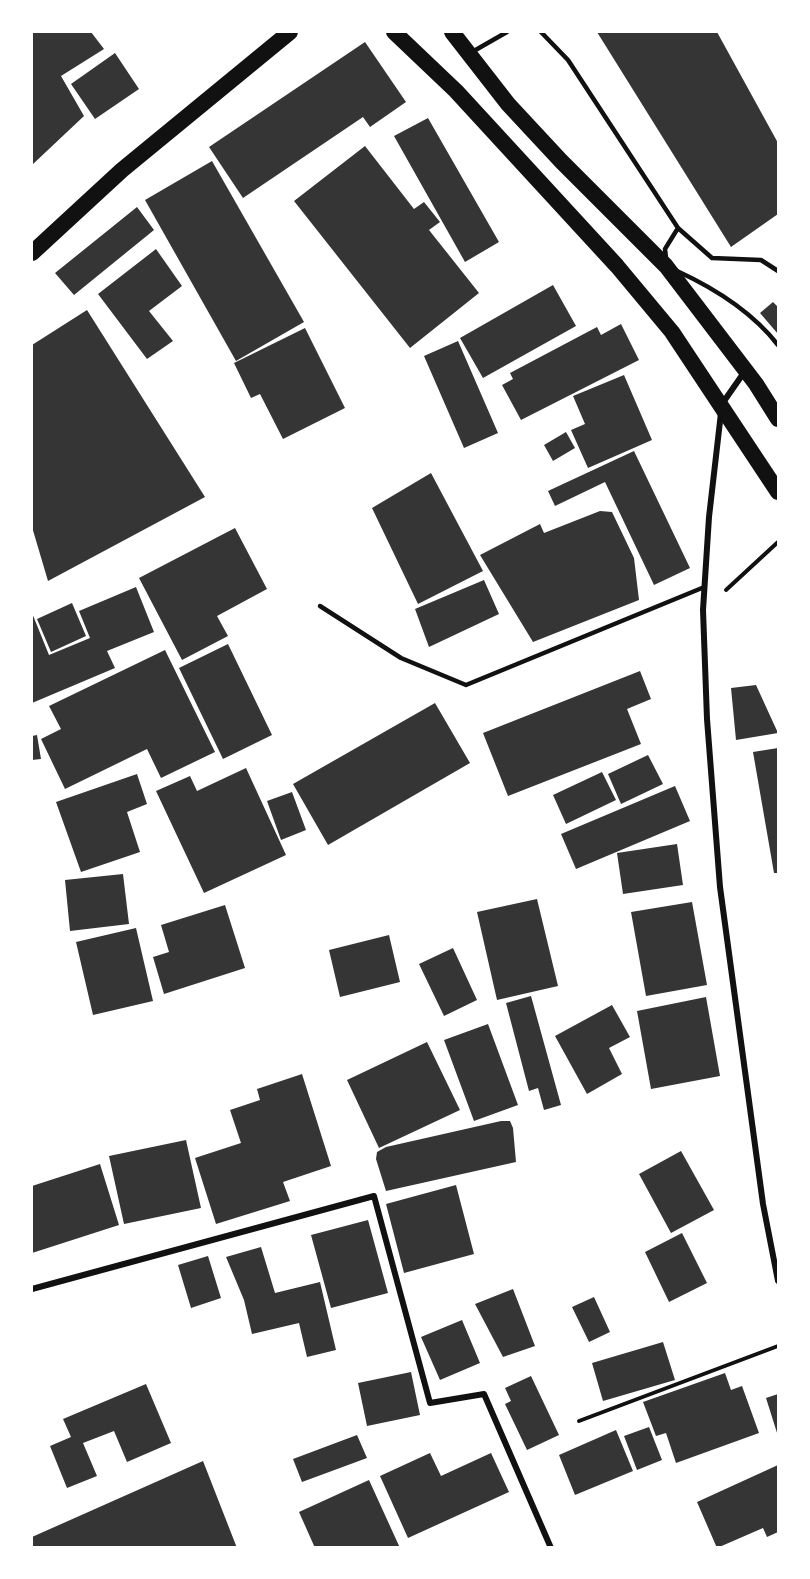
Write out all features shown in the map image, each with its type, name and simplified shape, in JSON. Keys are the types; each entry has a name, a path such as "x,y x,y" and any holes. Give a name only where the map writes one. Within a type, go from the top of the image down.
{"highway":[{"path":"32,253 122,170 290,32"},
{"path":"394,32 451,86 617,266 672,332 722,404 778,492"},
{"path":"452,32 508,104 553,153 666,266 746,371 778,419"}],"street":[{"path":"746,371 722,404 702,588 707,719 720,887 763,1204 778,1281"},
{"path":"32,1289 374,1196 430,1403 484,1394 551,1548"}],"lane":[{"path":"469,53 507,32"},
{"path":"541,32 568,60 678,228 712,258 761,260 778,271"},
{"path":"678,228 665,249 666,266 699,281 754,319 763,326 778,345"},
{"path":"320,606 401,658 466,685 702,588"}],"path":[{"path":"703,610 778,542"},
{"path":"579,1421 778,1346"}],"building":[{"path":"32,32 91,32 104,49 61,76 84,116 32,165"},
{"path":"597,32 717,32 778,143 778,214 731,247"},
{"path":"365,42 406,102 370,127 363,117 243,198 209,147"},
{"path":"115,53 139,89 95,119 71,84"},
{"path":"428,118 499,242 465,262 394,136"},
{"path":"365,146 414,209 424,202 440,222 429,230 479,293 410,348 294,201"},
{"path":"212,161 304,322 236,361 145,200"},
{"path":"137,207 154,230 74,295 55,273"},
{"path":"156,249 182,286 149,311 173,341 147,359 98,294"},
{"path":"553,285 576,326 483,378 460,338"},
{"path":"773,302 778,307 778,334 760,313"},
{"path":"87,310 205,497 48,581 32,527 32,345"},
{"path":"621,324 639,360 521,420 502,385 513,379 510,373 597,327 601,335"},
{"path":"305,328 345,408 283,439 260,394 251,398 234,363"},
{"path":"458,341 498,433 464,448 424,356"},
{"path":"624,375 652,440 588,468 571,430 585,424 573,396"},
{"path":"566,432 575,448 553,461 544,445"},
{"path":"634,451 690,568 654,585 605,482 555,506 548,491"},
{"path":"431,473 483,571 418,604 372,508"},
{"path":"600,511 612,512 634,558 639,600 533,642 480,555 540,524 544,533"},
{"path":"235,528 267,589 217,616 228,636 182,660 139,578"},
{"path":"484,580 499,614 429,647 415,609"},
{"path":"136,587 154,632 107,651 115,668 32,703 32,613 49,655 90,638 79,611"},
{"path":"72,603 86,636 51,652 37,619"},
{"path":"228,644 272,735 223,759 179,668"},
{"path":"165,650 215,752 161,778 147,749 65,789 41,739 61,729 49,706"},
{"path":"640,671 651,699 627,709 641,744 508,796 483,733"},
{"path":"756,685 778,733 736,740 731,688"},
{"path":"435,703 470,763 328,845 293,784"},
{"path":"37,735 41,759 32,760 32,736"},
{"path":"778,748 778,873 774,873 753,752"},
{"path":"648,755 663,784 621,804 608,774"},
{"path":"246,768 286,855 204,893 156,791 190,776 197,791"},
{"path":"602,772 616,800 566,824 553,795"},
{"path":"137,774 147,804 127,812 140,852 81,872 56,802"},
{"path":"675,786 690,821 576,869 561,834"},
{"path":"292,792 306,830 281,840 267,801"},
{"path":"677,844 683,885 623,894 617,853"},
{"path":"123,874 129,924 70,931 65,880"},
{"path":"537,899 558,986 497,1000 477,912"},
{"path":"692,902 707,985 646,996 631,912"},
{"path":"225,905 245,968 164,994 153,957 169,952 161,925"},
{"path":"136,928 153,1001 93,1015 76,942"},
{"path":"389,935 400,982 340,997 329,950"},
{"path":"453,948 477,1000 444,1016 419,964"},
{"path":"531,996 561,1105 544,1110 538,1088 529,1091 506,1003"},
{"path":"706,997 720,1076 651,1089 637,1011"},
{"path":"612,1005 630,1037 609,1048 622,1074 587,1094 555,1036"},
{"path":"488,1024 518,1105 474,1121 444,1040"},
{"path":"427,1042 460,1110 379,1148 347,1080"},
{"path":"302,1074 331,1166 283,1182 290,1201 216,1224 195,1158 241,1143 230,1110 260,1100 257,1089"},
{"path":"501,1121 510,1121 513,1128 516,1162 386,1191 376,1159 377,1152 386,1147"},
{"path":"186,1140 201,1208 124,1224 109,1156"},
{"path":"681,1151 714,1210 671,1233 639,1174"},
{"path":"100,1164 119,1225 32,1253 32,1186"},
{"path":"456,1185 474,1254 404,1273 386,1204"},
{"path":"368,1220 388,1293 331,1308 311,1235"},
{"path":"682,1233 707,1283 669,1302 645,1252"},
{"path":"261,1247 275,1293 320,1282 336,1350 307,1357 299,1323 252,1334 244,1300 226,1257"},
{"path":"208,1256 221,1298 191,1308 178,1265"},
{"path":"513,1289 535,1346 503,1357 475,1304"},
{"path":"594,1297 610,1332 589,1342 572,1307"},
{"path":"462,1320 480,1363 440,1380 421,1337"},
{"path":"663,1342 675,1380 603,1401 592,1363"},
{"path":"411,1372 420,1415 367,1426 358,1383"},
{"path":"725,1373 731,1390 742,1386 759,1433 676,1463 666,1433 656,1436 643,1402"},
{"path":"531,1376 559,1435 527,1450 505,1404 511,1401 505,1388"},
{"path":"146,1384 171,1443 127,1462 114,1431 83,1443 97,1476 67,1488 50,1446 71,1437 63,1419"},
{"path":"778,1394 778,1436 766,1398"},
{"path":"649,1427 662,1460 637,1470 624,1436"},
{"path":"616,1430 633,1471 575,1495 559,1455"},
{"path":"357,1435 367,1458 302,1482 293,1459"},
{"path":"430,1453 441,1476 491,1453 509,1492 408,1538 380,1476"},
{"path":"203,1461 237,1548 32,1548 32,1537"},
{"path":"778,1465 778,1532 767,1537 763,1528 717,1548 697,1502"},
{"path":"369,1480 400,1548 315,1548 299,1512"}]}
